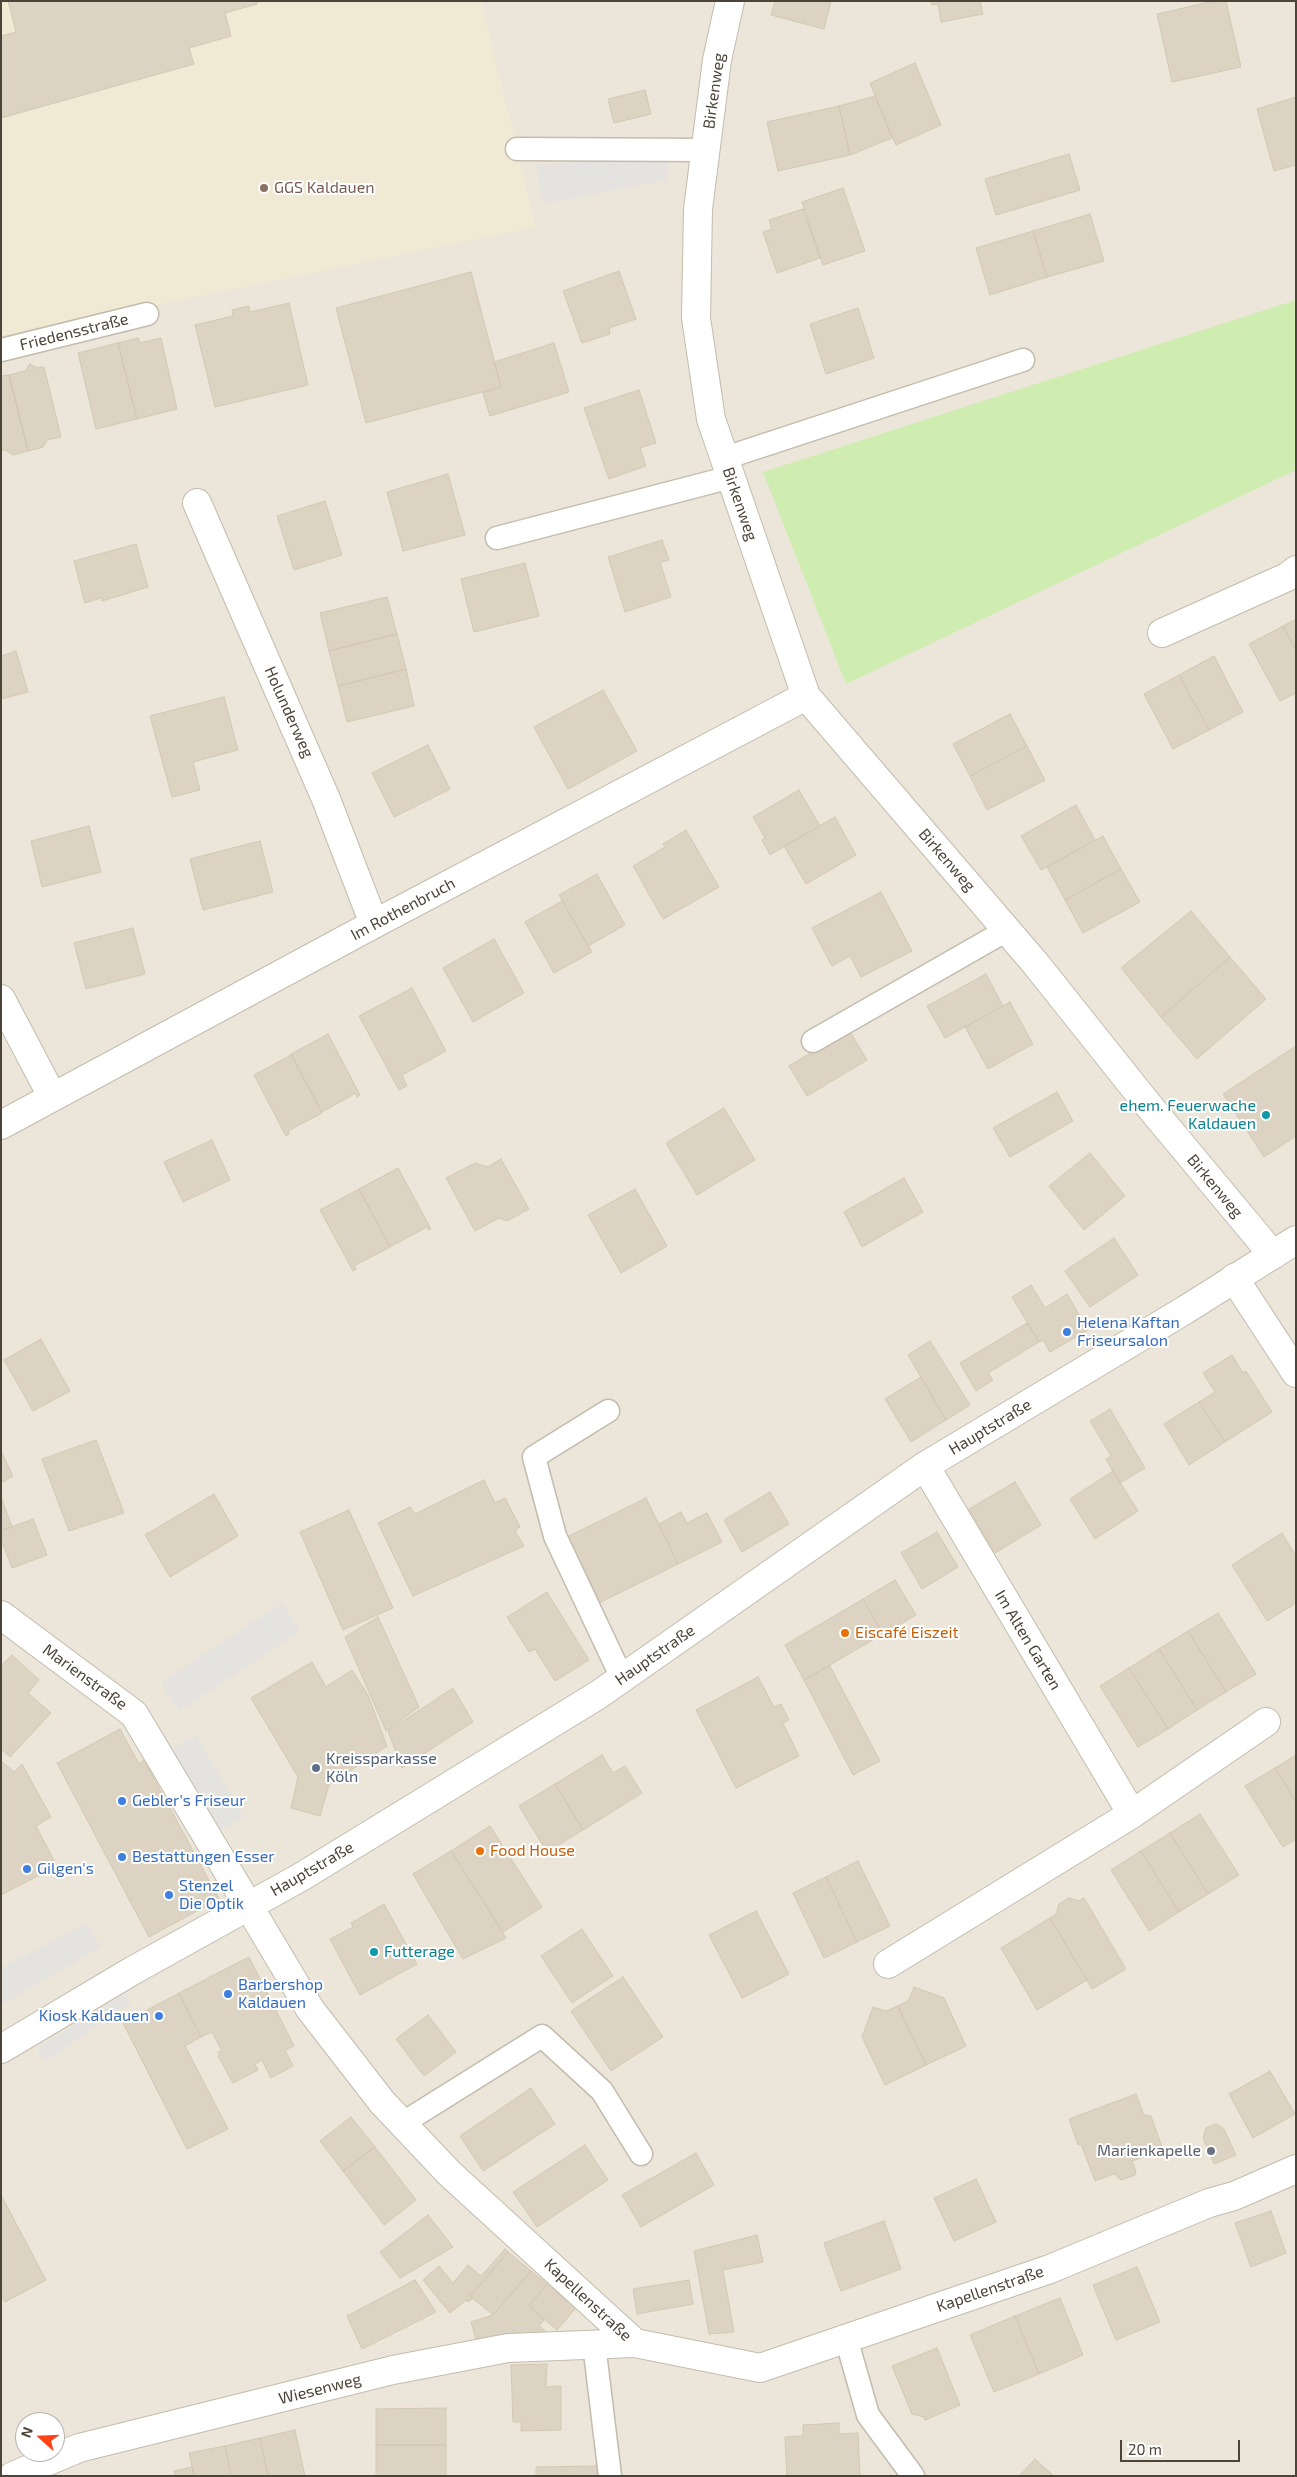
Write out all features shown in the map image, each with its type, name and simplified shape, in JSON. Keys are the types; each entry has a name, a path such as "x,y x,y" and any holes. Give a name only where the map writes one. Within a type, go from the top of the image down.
{"street":[{"name":"Birkenweg","path":"730,1 717,60 698,208 696,318 711,419 806,696 1007,930 1273,1255"},
{"name":"Holunderweg","path":"197,503 326,799 374,924"},
{"path":"1162,633 1287,577 1296,570"},
{"name":"Im Rothenbruch","path":"1,1125 374,924 806,696"},
{"path":"1,999 52,1096"},
{"name":"Hauptstraße","path":"1,2049 132,1970 301,1877 622,1678 925,1466 1185,1310 1296,1240"},
{"path":"1234,1278 1296,1373"},
{"name":"Im Alten Garten","path":"925,1466 1132,1814"},
{"name":"Marienstraße","path":"1,1615 134,1714 247,1906"},
{"path":"888,1964 1132,1814 1266,1722"},
{"name":"Kapellenstraße","path":"247,1906 310,2010 382,2102 449,2173 635,2343 760,2368 1050,2268 1209,2203 1234,2196 1296,2169"},
{"name":"Wiesenweg","path":"13,2476 79,2448 393,2370 508,2348 635,2343"}],"lane":[{"path":"517,149 706,150"},
{"name":"Friedensstraße","path":"1,350 147,314"},
{"path":"497,538 728,468 1023,360"},
{"path":"813,1041 1007,930"},
{"path":"608,1411 534,1457 556,1536 622,1678"},
{"path":"403,2123 542,2036 602,2091 641,2154"},
{"path":"846,2338 868,2415 913,2476"},
{"path":"594,2344 610,2476"}],"shaded area":[{"path":"1,1 1296,1 1296,2476 1,2476"},
{"name":"GGS Kaldauen","path":"1,1 481,1 536,227 1,337"},
{"path":"669,158 667,180 543,204 536,164"},
{"path":"282,1603 300,1631 179,1711 161,1683"},
{"path":"196,1735 244,1817 219,1831 172,1749"},
{"path":"87,1923 101,1947 1,2005 1,1968"},
{"path":"126,1993 130,2003 44,2062 37,2048"}],"green space":[{"path":"1296,300 1296,470 846,684 763,472"}],"building":[{"path":"8,1 257,1 257,4 225,13 231,36 189,48 194,64 1,118 1,36 16,32"},
{"path":"775,1 831,1 824,29 771,15"},
{"path":"931,1 980,1 983,14 941,22 938,4 932,5"},
{"path":"1214,1 1226,1 1241,67 1172,82 1157,14"},
{"path":"915,63 941,125 896,145 870,83"},
{"path":"645,90 651,114 614,123 608,99"},
{"path":"875,96 892,138 850,155 839,106"},
{"path":"1296,97 1296,165 1274,171 1257,109"},
{"path":"839,106 850,155 778,171 767,122"},
{"path":"1069,154 1080,190 996,215 985,179"},
{"path":"843,188 865,251 823,265 802,202"},
{"path":"803,209 820,258 777,273 763,232 772,229 769,220"},
{"path":"1090,214 1104,261 1047,277 1033,231"},
{"path":"1033,231 1047,277 990,295 976,248"},
{"path":"619,271 636,319 609,328 610,334 582,343 563,291"},
{"path":"471,272 501,387 366,423 336,308"},
{"path":"289,303 308,385 215,407 195,325 233,316 232,310 249,306 250,312"},
{"path":"858,308 874,358 826,374 810,324"},
{"path":"138,338 140,343 161,338 177,409 137,419 118,343"},
{"path":"118,343 137,419 96,429 78,353"},
{"path":"554,343 569,392 490,416 483,393 501,387 494,362"},
{"path":"30,364 37,368 44,367 61,437 47,440 43,447 28,451 9,375 25,371"},
{"path":"9,375 28,451 13,455 5,450 1,451 1,376"},
{"path":"639,390 656,443 640,448 646,466 609,479 584,408"},
{"path":"448,474 465,535 403,551 387,492"},
{"path":"325,501 342,555 294,570 277,516"},
{"path":"662,540 669,560 660,562 671,597 625,612 608,557"},
{"path":"136,544 148,587 102,601 101,598 85,603 74,561"},
{"path":"525,563 539,616 474,632 461,579"},
{"path":"387,597 397,634 329,651 320,613"},
{"path":"1296,619 1296,650 1283,626"},
{"path":"1283,626 1296,650 1296,693 1280,701 1249,644"},
{"path":"397,634 406,669 338,686 329,651"},
{"path":"16,651 28,692 1,699 1,656"},
{"path":"1214,656 1243,712 1209,730 1179,675"},
{"path":"406,669 414,706 347,722 338,686"},
{"path":"1179,675 1209,730 1173,749 1144,694"},
{"path":"603,690 637,751 568,789 534,727"},
{"path":"224,697 238,750 193,762 200,790 172,797 150,716"},
{"path":"1010,714 1027,746 970,776 953,744"},
{"path":"428,745 450,789 394,817 372,773"},
{"path":"1027,746 1045,780 987,810 970,776"},
{"path":"799,790 820,826 770,855 762,840 765,838 753,817"},
{"path":"1076,805 1095,840 1041,870 1021,836"},
{"path":"835,817 856,855 806,884 784,846"},
{"path":"89,826 101,872 42,887 31,841"},
{"path":"686,830 719,887 663,919 633,866 665,847 663,844"},
{"path":"1103,836 1121,869 1065,900 1047,867"},
{"path":"260,841 273,892 203,910 190,859"},
{"path":"1121,869 1140,902 1083,933 1065,900"},
{"path":"597,874 625,925 588,946 559,895"},
{"path":"881,892 912,951 861,977 850,956 832,966 812,928"},
{"path":"562,901 592,952 554,973 525,922"},
{"path":"1191,911 1230,957 1161,1017 1121,968"},
{"path":"133,928 145,974 86,989 74,943"},
{"path":"494,939 524,993 473,1022 443,968"},
{"path":"1230,957 1266,999 1197,1059 1161,1017"},
{"path":"986,974 1003,1006 945,1038 927,1006"},
{"path":"412,988 446,1051 402,1075 407,1086 399,1090 359,1016"},
{"path":"1010,1002 1033,1044 988,1069 965,1027"},
{"path":"849,1030 867,1060 807,1096 789,1066"},
{"path":"328,1034 360,1095 357,1097 356,1093 322,1112 291,1054"},
{"name":"ehem. Feuerwache Kaldauen","path":"1296,1046 1296,1136 1264,1157 1223,1094"},
{"path":"291,1055 322,1113 288,1131 289,1134 286,1136 254,1075"},
{"path":"1057,1092 1073,1121 1010,1157 993,1128"},
{"path":"724,1108 755,1160 697,1195 666,1143"},
{"path":"212,1140 230,1180 183,1202 164,1162"},
{"path":"1090,1153 1125,1196 1084,1230 1049,1186"},
{"path":"501,1159 529,1209 507,1221 499,1218 475,1231 446,1178 475,1163 488,1167"},
{"path":"398,1168 431,1229 428,1230 427,1227 390,1247 359,1189"},
{"path":"904,1178 923,1212 862,1247 844,1212"},
{"path":"359,1189 390,1247 354,1266 356,1269 353,1271 320,1210"},
{"path":"635,1189 667,1246 621,1273 588,1215"},
{"path":"1114,1238 1138,1275 1090,1307 1065,1271"},
{"path":"1031,1285 1045,1308 1067,1294 1088,1330 1050,1352 1043,1340 1039,1342 1012,1297"},
{"path":"1027,1323 1039,1342 988,1373 993,1380 976,1391 960,1363"},
{"path":"41,1339 70,1391 33,1411 4,1360"},
{"path":"930,1341 970,1405 946,1420 908,1355"},
{"path":"1232,1355 1243,1373 1246,1371 1272,1412 1225,1442 1199,1402 1215,1392 1203,1373"},
{"path":"921,1377 946,1420 911,1442 885,1399"},
{"path":"1199,1402 1225,1442 1189,1465 1164,1424"},
{"path":"1110,1409 1145,1468 1120,1483 1106,1459 1111,1456 1090,1421"},
{"path":"96,1440 124,1513 69,1531 42,1459"},
{"path":"1,1451 13,1476 1,1483"},
{"path":"1113,1471 1138,1511 1095,1539 1070,1499"},
{"path":"484,1480 495,1503 505,1498 520,1527 515,1531 524,1546 413,1596 378,1523 410,1507 415,1514"},
{"path":"1015,1482 1041,1525 995,1553 969,1509"},
{"path":"770,1492 789,1524 742,1552 724,1520"},
{"path":"214,1494 238,1536 170,1577 145,1535"},
{"path":"1,1497 12,1527 1,1531"},
{"path":"646,1498 678,1564 597,1604 565,1538"},
{"path":"349,1510 393,1608 343,1630 300,1532"},
{"path":"681,1512 687,1523 707,1513 722,1542 678,1564 659,1524"},
{"path":"33,1519 47,1555 12,1568 1,1540 1,1531"},
{"path":"937,1532 958,1567 922,1589 901,1553"},
{"path":"1282,1533 1296,1556 1296,1603 1267,1621 1232,1565"},
{"path":"895,1580 916,1615 883,1634 863,1599"},
{"path":"547,1592 589,1660 555,1681 535,1649 529,1652 507,1617"},
{"path":"863,1599 883,1634 804,1680 785,1645"},
{"path":"1218,1613 1256,1674 1226,1692 1188,1631"},
{"path":"378,1617 419,1707 386,1731 345,1637"},
{"path":"1188,1631 1226,1692 1197,1710 1159,1649"},
{"path":"1159,1649 1197,1710 1168,1729 1129,1668"},
{"path":"12,1655 39,1680 28,1693 51,1713 10,1757 1,1749 1,1666"},
{"path":"312,1662 326,1687 352,1670 368,1695 387,1746 329,1785 320,1816 291,1808 298,1777 251,1698"},
{"path":"830,1666 880,1761 853,1775 804,1680"},
{"path":"1129,1668 1168,1729 1138,1747 1100,1686"},
{"path":"758,1677 774,1707 781,1704 789,1720 783,1723 799,1756 736,1788 696,1710"},
{"path":"453,1688 473,1722 402,1768 388,1731"},
{"path":"120,1729 139,1764 144,1760 219,1899 149,1937 57,1763"},
{"path":"602,1755 613,1773 625,1766 642,1793 583,1830 555,1784"},
{"path":"1296,1755 1296,1802 1275,1768"},
{"path":"1,1761 14,1772 22,1764 51,1817 36,1826 57,1866 1,1895"},
{"path":"1275,1768 1296,1802 1296,1839 1283,1847 1245,1786"},
{"path":"555,1784 583,1830 547,1852 519,1806"},
{"path":"1200,1814 1239,1875 1208,1894 1170,1833"},
{"path":"490,1826 542,1907 503,1932 451,1851"},
{"path":"1170,1833 1208,1894 1179,1912 1141,1851"},
{"path":"451,1851 506,1938 463,1959 413,1874"},
{"path":"1141,1851 1179,1912 1149,1931 1111,1870"},
{"path":"858,1861 890,1926 857,1942 826,1877"},
{"path":"826,1877 857,1942 824,1958 793,1893"},
{"path":"1069,1898 1079,1901 1084,1898 1126,1969 1092,1989 1050,1918 1056,1914 1059,1904"},
{"name":"Futterage","path":"384,1904 417,1964 360,1995 330,1939 353,1927 351,1923"},
{"path":"756,1911 789,1974 742,1998 709,1935"},
{"path":"1050,1918 1087,1980 1037,2010 1001,1948"},
{"path":"582,1929 613,1976 572,2003 541,1956"},
{"path":"249,1957 294,2046 285,2050 293,2066 271,2078 262,2060 255,2064 258,2070 233,2083 218,2056 220,2055 218,2052 222,2051 212,2032 201,2037 179,1993"},
{"path":"623,1977 663,2037 611,2071 571,2011"},
{"path":"914,1987 944,1998 966,2046 926,2065 898,2006 909,2000"},
{"path":"179,1993 201,2037 185,2046 228,2129 187,2149 123,2023"},
{"path":"898,2006 926,2065 885,2085 862,2037 873,2007 886,2011"},
{"path":"428,2015 456,2052 424,2076 396,2039"},
{"path":"1270,2071 1295,2114 1253,2138 1229,2094"},
{"path":"531,2088 555,2124 483,2171 460,2136"},
{"path":"1136,2094 1144,2115 1151,2116 1163,2150 1132,2161 1136,2171 1135,2175 1121,2180 1114,2174 1095,2181 1081,2144 1078,2145 1069,2119"},
{"path":"351,2117 375,2147 343,2171 320,2141"},
{"path":"1216,2124 1224,2129 1236,2155 1214,2164 1203,2138 1206,2128"},
{"path":"585,2145 608,2180 537,2227 513,2192"},
{"path":"375,2147 416,2200 384,2225 343,2171"},
{"path":"696,2153 714,2185 641,2227 622,2195"},
{"path":"976,2179 996,2222 954,2241 934,2198"},
{"path":"1,2195 46,2280 5,2302 1,2295"},
{"path":"1271,2211 1286,2253 1251,2267 1235,2223"},
{"path":"428,2215 453,2247 400,2278 380,2252"},
{"path":"884,2221 901,2269 841,2291 824,2243"},
{"path":"757,2235 763,2262 723,2270 734,2332 709,2334 694,2251"},
{"path":"505,2249 508,2252 470,2296 473,2298 468,2302 466,2300 450,2313 423,2280 439,2266 453,2283 468,2265 481,2276"},
{"path":"508,2252 531,2271 493,2315 470,2296"},
{"path":"1137,2267 1160,2322 1116,2340 1093,2285"},
{"path":"531,2271 547,2284 529,2306 544,2320 539,2326 548,2333 476,2339 471,2322 493,2315"},
{"path":"415,2280 436,2312 362,2349 347,2316"},
{"path":"689,2280 693,2304 637,2314 633,2289"},
{"path":"547,2284 576,2308 557,2330 529,2306"},
{"path":"1060,2298 1083,2355 1039,2374 1015,2316"},
{"path":"1015,2316 1039,2374 994,2392 970,2335"},
{"path":"937,2348 960,2405 925,2420 924,2417 912,2414 892,2366"},
{"path":"547,2364 546,2387 561,2386 561,2430 521,2431 521,2422 513,2422 511,2365"},
{"path":"446,2408 446,2445 376,2445 376,2409"},
{"path":"839,2423 839,2434 858,2433 860,2476 787,2476 785,2437 803,2436 803,2425"},
{"path":"295,2430 305,2476 268,2476 260,2438"},
{"path":"260,2438 268,2476 231,2476 225,2446"},
{"path":"376,2445 446,2445 446,2476 376,2476"},
{"path":"225,2446 231,2476 194,2476 189,2453"},
{"path":"1035,2459 1054,2476 1019,2476"},
{"path":"598,2466 598,2476 536,2476 536,2467"},
{"path":"192,2467 194,2476 175,2476 174,2471"}],"place":[{"name":"GGS Kaldauen","path":"264,188"},
{"name":"ehem. Feuerwache Kaldauen","path":"1266,1115"},
{"name":"Helena Kaftan Friseursalon","path":"1067,1332"},
{"name":"Eiscafé Eiszeit","path":"845,1633"},
{"name":"Kreissparkasse Köln","path":"316,1768"},
{"name":"Gebler's Friseur","path":"122,1801"},
{"name":"Food House","path":"480,1851"},
{"name":"Bestattungen Esser","path":"122,1857"},
{"name":"Gilgen's","path":"27,1869"},
{"name":"Stenzel Die Optik","path":"169,1895"},
{"name":"Futterage","path":"374,1952"},
{"name":"Barbershop Kaldauen","path":"228,1994"},
{"name":"Kiosk Kaldauen","path":"159,2016"},
{"name":"Marienkapelle","path":"1211,2151"}]}
